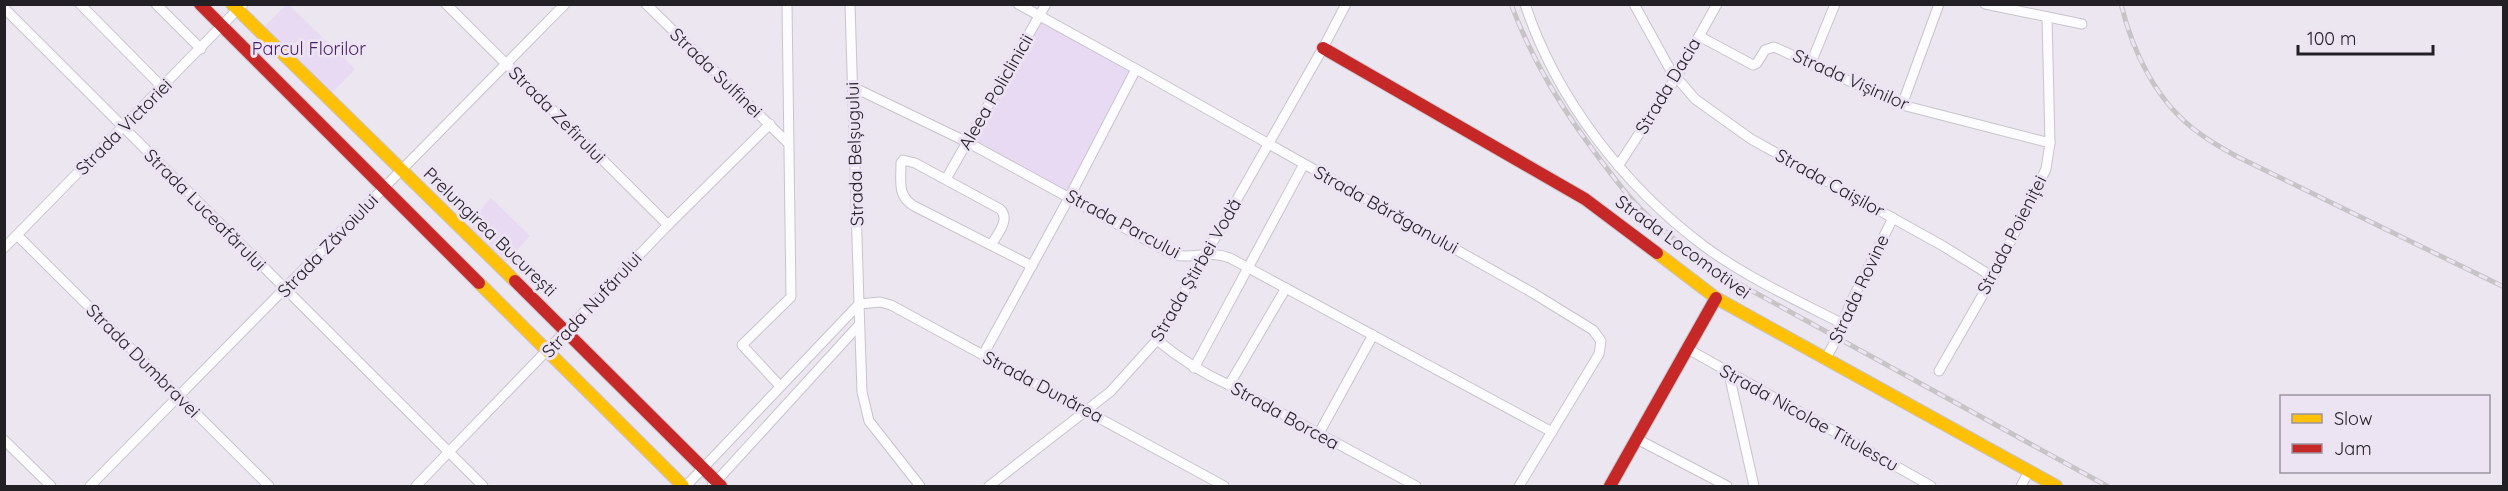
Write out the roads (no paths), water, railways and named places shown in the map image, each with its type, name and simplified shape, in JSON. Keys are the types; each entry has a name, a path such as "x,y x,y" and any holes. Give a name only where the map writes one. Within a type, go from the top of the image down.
{"main road":[{"path":"200,4 684,486"},
{"name":"Prelungirea București","path":"238,6 400,171 567,331 704,468 716,485"},
{"name":"Strada Locomotivei","path":"1323,48 1585,199 1716,298 2056,486"},
{"path":"1610,486 1716,298"}],"street":[{"path":"80,4 163,88"},
{"path":"156,4 201,49"},
{"name":"Strada Zefirului","path":"446,4 668,225"},
{"name":"Strada Zăvoiului","path":"90,486 565,4"},
{"name":"Strada Sulfinei","path":"646,4 787,141"},
{"path":"780,386 742,345 791,297 787,141 787,4"},
{"name":"Strada Belșugului","path":"850,4 862,392 869,421 920,486"},
{"name":"Strada Bărăganului","path":"1018,4 1533,293 1599,335 1601,346 1599,354 1519,486"},
{"name":"Aleea Policlinicii","path":"946,179 1046,4"},
{"name":"Strada Știrbei Vodă","path":"989,486 1110,392 1158,340 1346,4"},
{"name":"Strada Locomotivei","path":"1525,4 1551,66 1572,101 1618,166 1667,214 1704,245 1742,270 1843,324"},
{"name":"Strada Caișilor","path":"1634,4 1671,71 1695,99 1751,140 1893,218 1993,277"},
{"name":"Strada Dacia","path":"1618,166 1677,76 1717,4"},
{"path":"1811,63 1835,4"},
{"path":"1902,105 1940,4"},
{"path":"1985,4 2082,24"},
{"name":"Strada Victoriei","path":"4,248 201,49 238,6"},
{"name":"Strada Luceafărului","path":"4,8 483,486"},
{"name":"Strada Poieniței","path":"1939,371 1993,277 2040,183 2049,154 2047,17"},
{"name":"Strada Vișinilor","path":"1699,36 1753,65 1769,47 1781,49 1902,105 2050,143"},
{"path":"983,355 1136,69"},
{"name":"Strada Parcului","path":"853,87 967,142 1070,196 1174,255 1193,258 1207,253 1218,254 1248,268 1552,432"},
{"name":"Strada Nufărului","path":"416,486 548,352 668,225 770,124"},
{"path":"991,245 1004,222 1004,212 907,160 901,163 902,193 905,200 991,245 1032,266"},
{"path":"1194,368 1304,164"},
{"name":"Strada Rovine","path":"1825,360 1893,218"},
{"name":"Strada Dumbravei","path":"17,236 268,486"},
{"path":"1229,386 1286,288"},
{"name":"Strada Dunărea","path":"858,304 880,302 891,305 1224,486"},
{"path":"684,486 704,468 858,304"},
{"path":"716,485 860,325"},
{"path":"1318,435 1373,335"},
{"name":"Strada Borcea","path":"1158,340 1194,368 1416,486"},
{"name":"Strada Nicolae Titulescu","path":"1688,349 1931,486"},
{"path":"1730,374 1754,486"},
{"path":"1637,439 1727,486"},
{"path":"4,440 51,486"},
{"path":"2021,486 2029,471"}],"railway":[{"path":"1511,4 1539,67 1575,125 1628,196 1674,239 1725,276 2107,486"},
{"path":"2121,4 2132,41 2149,76 2171,107 2199,133 2238,157 2504,287"}],"park label":[{"name":"Parcul Florilor","path":"309,49"}]}
